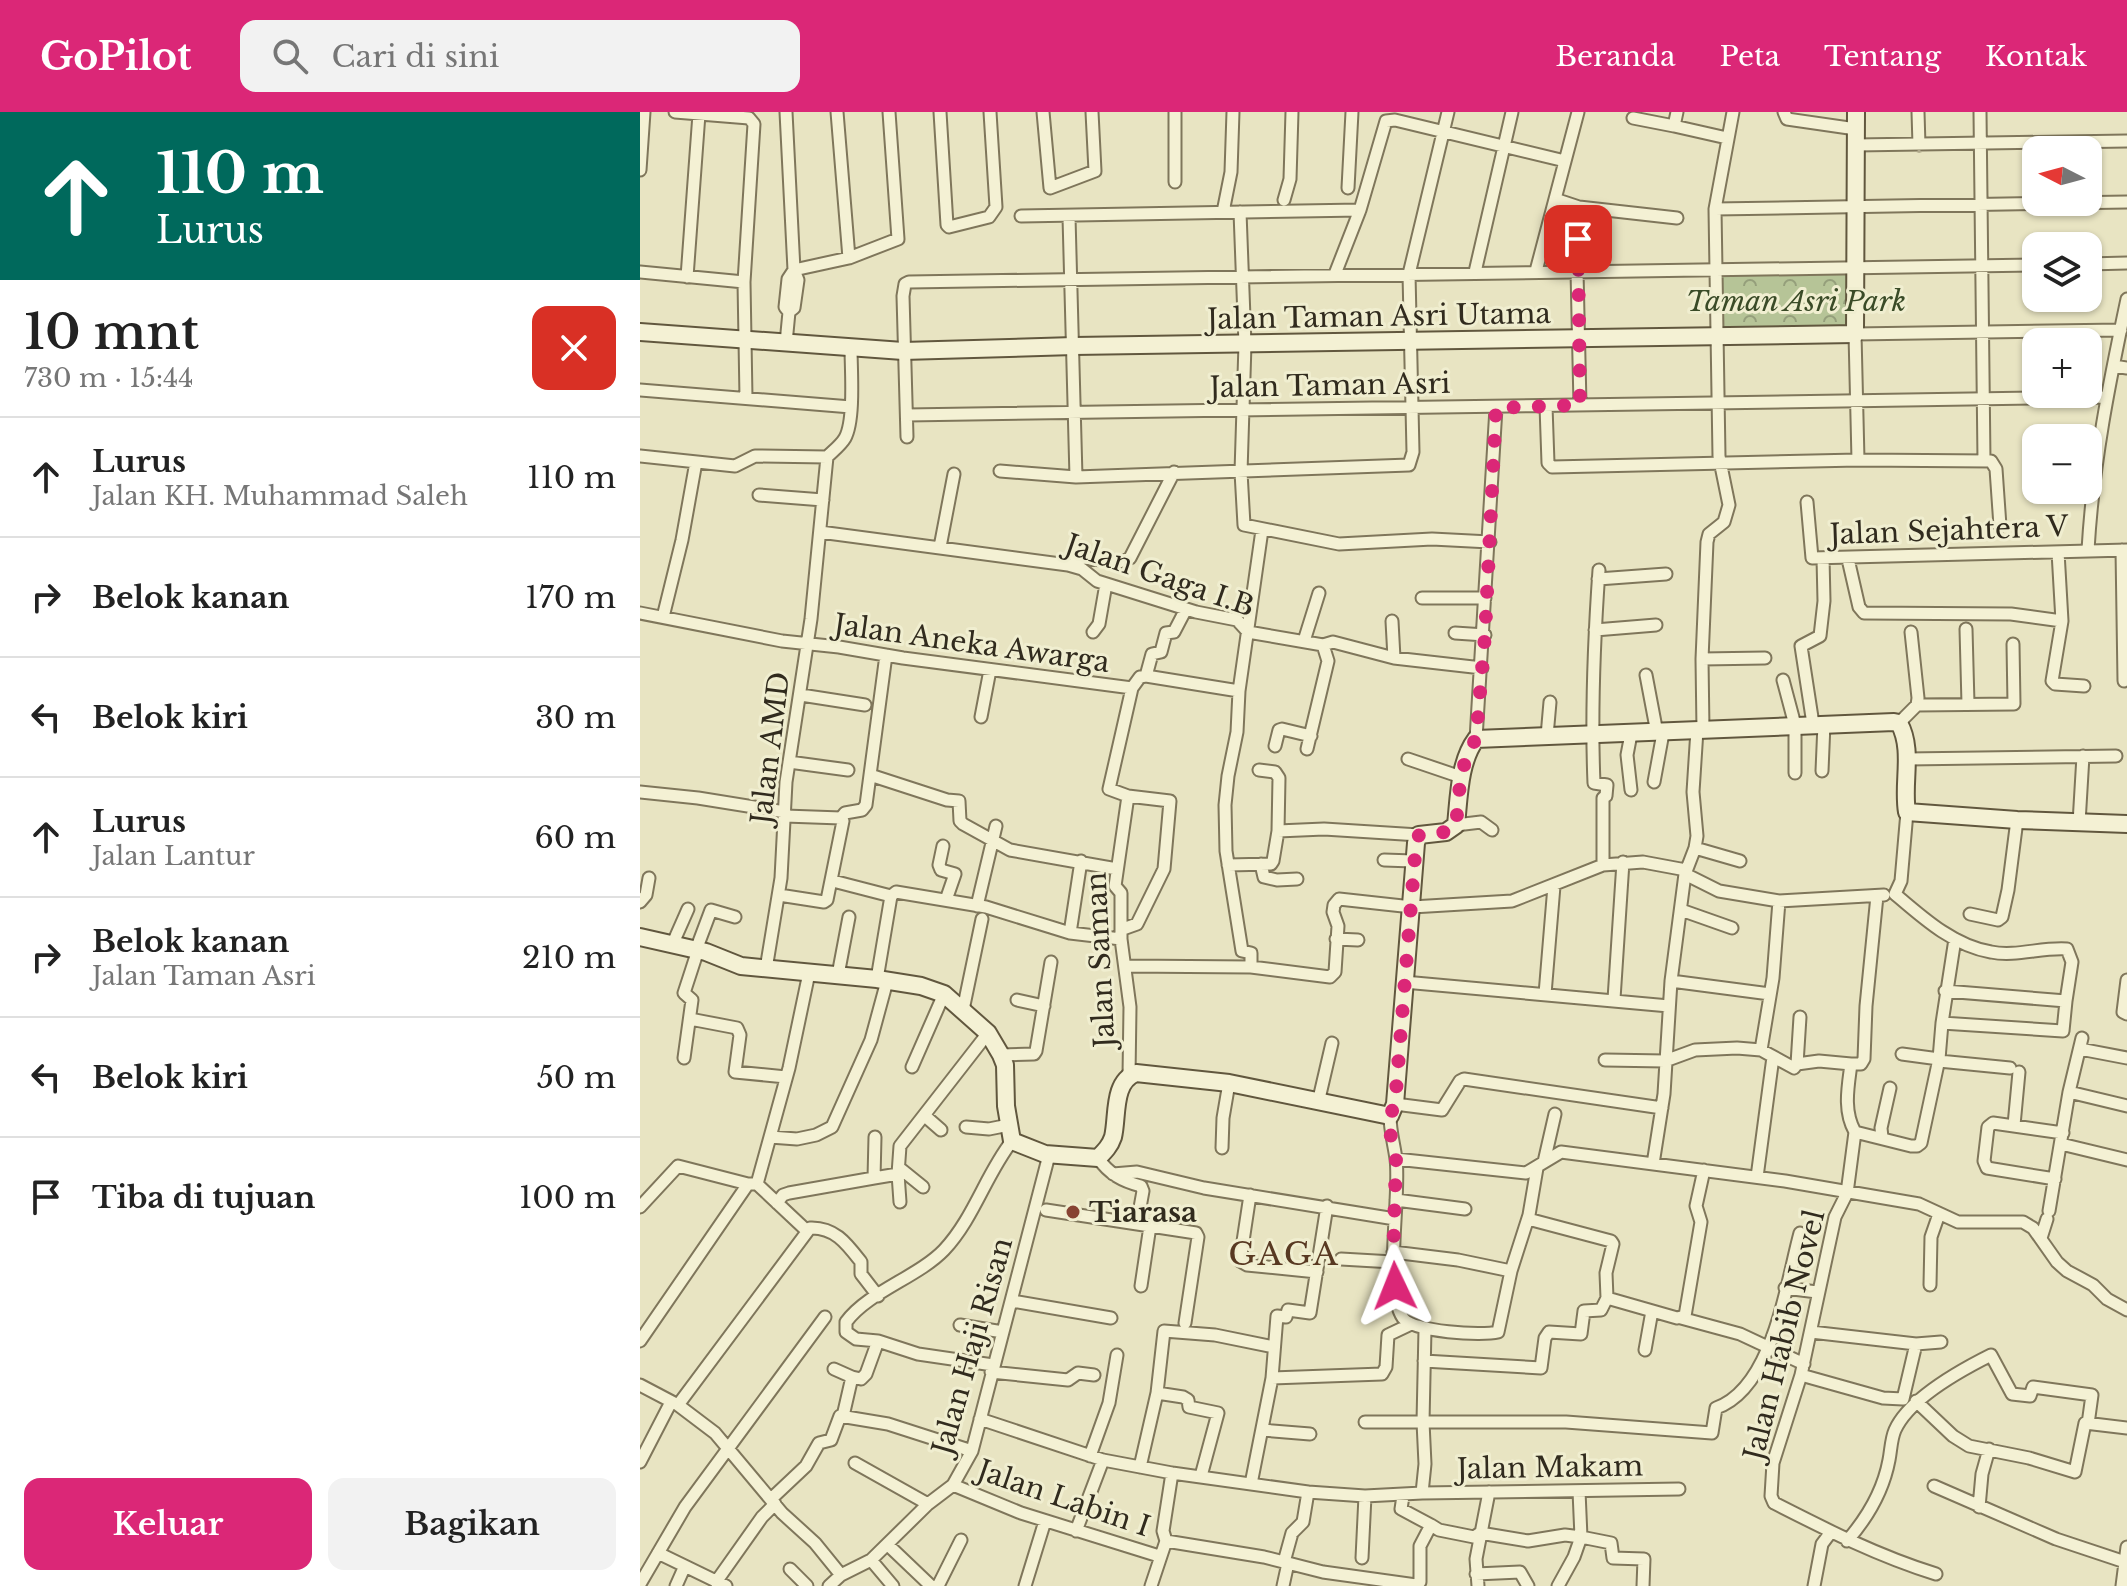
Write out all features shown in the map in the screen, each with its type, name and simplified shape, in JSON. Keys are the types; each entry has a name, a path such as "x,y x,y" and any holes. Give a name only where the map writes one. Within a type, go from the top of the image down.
{"street":[{"path":"640,170 644,112"},
{"path":"675,112 749,118 754,124 744,282 751,340 746,398"},
{"path":"786,112 794,270 788,279 786,343"},
{"path":"837,112 849,258"},
{"path":"794,270 849,258 898,239 889,112"},
{"path":"940,112 949,227 989,217 996,207 990,112"},
{"path":"1043,112 1050,188 1095,171 1092,112"},
{"path":"1175,112 1175,182"},
{"path":"1224,207 1231,172 1233,112"},
{"path":"1284,200 1290,179 1292,112"},
{"path":"1348,188 1352,112"},
{"path":"1000,471 1076,477 1409,465 1413,452 1409,274 1448,112"},
{"path":"1475,272 1512,112"},
{"path":"1536,271 1578,112"},
{"path":"1674,126 1677,112"},
{"path":"1653,1164 1662,1108 1671,981 1686,872 1697,836 1693,792 1700,730 1707,542 1709,534 1724,522 1729,505 1720,465 1715,209 1733,112"},
{"path":"1784,112 1787,119 1856,137 1919,145 2127,141"},
{"path":"1856,112 1858,460"},
{"path":"1918,112 1919,145"},
{"path":"1980,112 1984,460"},
{"path":"687,277 699,114"},
{"path":"1633,118 1727,138"},
{"path":"1335,274 1360,210 1386,121 1395,120 1565,161"},
{"path":"1555,199 1579,207 1677,218"},
{"path":"1715,209 2127,202"},
{"path":"1579,207 1580,405"},
{"path":"1021,216 1360,210"},
{"path":"1240,212 1245,344 1242,522 1262,530 1339,544 1432,539 1490,542"},
{"path":"1069,217 1076,477"},
{"path":"2102,264 2127,263"},
{"path":"907,437 903,351 905,284 909,282 2022,265"},
{"path":"640,272 744,282"},
{"path":"2101,424 2127,299"},
{"name":"Jalan Taman Asri Utama","path":"640,332 903,351 2121,330"},
{"path":"640,456 735,466 755,456 827,457 845,438 851,407 851,348"},
{"path":"2114,366 2127,368"},
{"path":"640,390 851,407"},
{"name":"Jalan Taman Asri","path":"907,415 2105,397"},
{"path":"1546,406 1549,466 1858,460 1991,461 1996,469 2000,526"},
{"path":"1278,831 1324,829 1419,835 1446,832 1456,825 1461,777 1476,739 1485,635 1496,408"},
{"name":"Jalan AMD","path":"766,969 779,895 789,762 801,695 827,457"},
{"path":"663,617 682,540 696,462"},
{"path":"1075,557 1119,562 1130,558 1174,472"},
{"path":"940,547 954,474"},
{"path":"759,495 823,500"},
{"path":"1807,502 1824,601 1820,636 1801,646 1819,724 1822,771"},
{"path":"2088,550 2090,504"},
{"path":"1251,967 1251,953 1242,951 1228,865 1225,805 1262,530"},
{"name":"Jalan Gaga I.B","path":"820,532 1075,567 1082,569 1090,578 1106,584 1186,609 1237,620 1248,632 1323,645 1333,642 1394,658 1482,668"},
{"path":"2124,681 2125,550"},
{"name":"Jalan Sejahtera V","path":"1817,558 2125,550"},
{"path":"2058,552 2062,621 2052,683 2084,686"},
{"path":"1848,559 1859,607 1864,613 2011,614 2062,621"},
{"path":"1603,865 1603,798 1607,785 1594,783 1591,735 1599,574 1666,574"},
{"path":"1093,632 1099,624 1106,584"},
{"path":"1304,641 1319,593"},
{"path":"1422,598 1485,598"},
{"path":"1146,676 1152,654 1161,652 1166,633 1174,632 1186,609"},
{"path":"640,613 806,644"},
{"path":"1392,621 1394,658"},
{"path":"1595,630 1656,625"},
{"path":"1966,629 1968,704"},
{"path":"1911,632 1917,705"},
{"path":"1455,633 1485,635"},
{"name":"Jalan Aneka Awarga","path":"806,644 1132,688"},
{"path":"1476,739 1899,723 1917,705 2014,704 2013,644"},
{"path":"1307,749 1328,661 1323,645"},
{"path":"841,818 845,813 865,809 886,655"},
{"path":"1702,659 1765,658"},
{"path":"981,717 990,670"},
{"path":"1646,675 1660,733 1654,782"},
{"path":"833,881 1011,913 1070,933 1122,934 1137,924 1164,869 1170,801 1128,796 1109,789 1132,688 1140,677 1146,676 1239,691"},
{"path":"1783,680 1795,725 1795,773"},
{"path":"801,695 865,705"},
{"path":"1547,736 1550,702"},
{"path":"1895,894 1901,881 1907,812 1907,759 1899,723"},
{"path":"1275,746 1281,729 1311,736"},
{"path":"1631,734 1627,755 1631,790"},
{"path":"2079,823 2083,756"},
{"path":"1907,759 2116,756"},
{"path":"1408,759 1461,777"},
{"path":"789,762 848,770"},
{"path":"1228,865 1272,862 1278,831 1278,774 1259,770"},
{"path":"870,775 947,800 959,801 960,821 994,843 1018,852 1117,869"},
{"path":"640,792 698,798 785,814 841,818"},
{"name":"Jalan Saman","path":"1128,796 1115,886 1121,893 1130,1007 1129,1076"},
{"path":"1907,812 2127,824"},
{"path":"779,895 824,902 829,897 843,821 841,818"},
{"path":"1970,914 1998,920 2002,917 2017,820"},
{"path":"1456,825 1481,822 1492,830"},
{"path":"977,906 996,826"},
{"path":"1419,835 1413,861 1412,907 1391,1141 1396,1159 1393,1257 1401,1316 1409,1325 1425,1329 1498,1332 1511,1271 1555,1114"},
{"path":"943,846 939,865 941,870 955,874 946,900"},
{"path":"1695,848 1740,861"},
{"path":"1384,860 1413,861"},
{"path":"1070,933 1081,861"},
{"path":"1614,999 1623,862"},
{"path":"1126,966 1251,967 1330,977 1335,972 1338,926 1333,912 1336,902 1342,898 1412,907 1512,901 1603,865 1623,862 1643,862 1686,872 1719,891 1779,901 1895,894 1955,939 1992,953 2067,949 2072,962 2063,1031 1942,1023"},
{"path":"1261,864 1264,877 1297,879"},
{"path":"640,902 646,895 649,878"},
{"path":"1545,994 1554,886"},
{"path":"770,1137 797,1139 816,1135 832,1127 835,1122 871,1040 895,894"},
{"path":"1605,1060 1665,1061 1714,1047 1761,1050 1794,1068 1797,1064 1819,1061 1861,1064 1864,1059 1877,896"},
{"path":"1761,1050 1779,901"},
{"path":"673,943 688,909"},
{"path":"684,1058 692,1000 684,993 711,910 735,917"},
{"path":"1681,910 1732,928"},
{"path":"838,975 849,917"},
{"path":"963,1010 982,919"},
{"path":"640,937 673,943 741,966 921,986 944,994 988,1033 1005,1065 1011,1133 1002,1154 980,1199 942,1252 846,1322 846,1332 851,1337 878,1341 918,1354 992,1368 1068,1380 1078,1373 1094,1375"},
{"path":"1336,939 1358,940"},
{"path":"1855,1132 1917,1146 1921,1143 1939,1060 1945,991 1955,939"},
{"path":"1001,1055 1034,1054 1036,1051 1051,962"},
{"path":"640,1341 753,1184 786,1077 809,973"},
{"path":"2127,980 2122,1004 2123,1012 2127,1014"},
{"path":"1671,981 1770,994"},
{"path":"1404,982 1669,1006"},
{"path":"1945,991 2066,1001"},
{"path":"912,1067 944,994"},
{"path":"1017,1000 1044,1006"},
{"path":"1797,1064 1800,1017"},
{"path":"690,1019 737,1028 740,1035 735,1072 786,1077"},
{"path":"900,1202 900,1146 988,1033"},
{"path":"1318,1103 1332,1043"},
{"path":"2041,1238 2081,1043 2127,1058"},
{"path":"1902,1054 2015,1070 2014,1125"},
{"path":"1757,1177 1773,1057"},
{"name":"Jalan Habib Novel","path":"1851,1064 1847,1100 1855,1132 1847,1193 1835,1217 1802,1370 1773,1463 1771,1496 1774,1503 1847,1541 1899,1563 1936,1574"},
{"path":"1098,1158 1113,1137 1122,1087 1129,1076 1143,1073 1229,1083 1318,1103 1393,1110 1442,1110 1464,1079 1662,1108"},
{"path":"1222,1148 1229,1083"},
{"path":"1882,1137 1881,1128 1890,1088"},
{"path":"2069,1092 2127,1106"},
{"path":"925,1116 941,1130"},
{"path":"2055,1179 1987,1168 1984,1161 1989,1125 2014,1125 2127,1160"},
{"path":"966,1127 1011,1133 1026,1148 1049,1155 1098,1158 1124,1182 1141,1186 1143,1191 1137,1224"},
{"path":"874,1178 875,1137"},
{"path":"1396,1159 1526,1173 1561,1152 1757,1177 1919,1204 1958,1222 2023,1222 2033,1228 2067,1271 2093,1285 2107,1299 2127,1310"},
{"name":"Jalan Haji Risan","path":"829,1586 841,1575 871,1560 928,1504 953,1485 972,1451 1049,1155"},
{"path":"640,1207 678,1166 753,1184 806,1230"},
{"path":"777,1203 789,1193 898,1174 902,1170 923,1187"},
{"path":"1683,1317 1701,1222 1696,1206 1704,1170"},
{"path":"1113,1174 1137,1172 1204,1188 1395,1219"},
{"path":"1250,1195 1240,1261 1247,1265 1317,1272"},
{"path":"1396,1200 1465,1209"},
{"path":"1251,1484 1272,1378 1277,1316 1286,1317 1288,1310 1310,1313 1327,1206"},
{"path":"1046,1210 1196,1233 1198,1237 1185,1323"},
{"path":"1930,1285 1931,1237 1939,1214"},
{"path":"1424,1361 1541,1368 1545,1338 1549,1332 1581,1334 1584,1311 1601,1310 1607,1298 1606,1273 1613,1244 1611,1241 1528,1219"},
{"path":"1141,1286 1150,1226"},
{"path":"640,1462 675,1404 806,1230 819,1227 837,1235 861,1262 861,1274 878,1296"},
{"path":"1365,1422 1566,1422 1712,1433 1716,1408 1724,1405 1746,1385 1770,1348 1800,1233"},
{"path":"1341,1259 1393,1257 1473,1262 1511,1271"},
{"path":"1785,1288 1817,1292"},
{"path":"1607,1298 1740,1334 1770,1348 1802,1370 1883,1398 1903,1399 1916,1344"},
{"path":"1012,1301 1111,1318"},
{"path":"1645,1350 1652,1311"},
{"path":"640,1584 685,1507 825,1317"},
{"path":"960,1325 1003,1332"},
{"path":"1272,1378 1382,1374 1386,1367 1388,1335 1409,1325"},
{"path":"1422,1493 1425,1464 1425,1329"},
{"path":"1140,1467 1157,1393 1164,1331 1215,1335 1274,1347"},
{"path":"1811,1332 1916,1344 1941,1342"},
{"path":"834,1369 861,1379 866,1374 878,1341"},
{"path":"1090,1456 1109,1403 1117,1355"},
{"path":"1847,1541 1863,1523 1877,1499 1893,1433 1902,1415 1916,1401 1991,1355 2012,1394 2030,1396 2033,1387 2092,1395 2088,1424"},
{"path":"843,1416 852,1377"},
{"path":"640,1385 706,1425 841,1575"},
{"path":"1157,1393 1183,1397 1188,1400 1189,1407 1218,1413 1201,1476"},
{"path":"1916,1401 1953,1436 1969,1446 2029,1458 2075,1472 2085,1423 2127,1428"},
{"path":"658,1553 721,1584 773,1502 806,1466 819,1443 831,1440 838,1417 888,1424 972,1451"},
{"name":"Jalan Makam","path":"980,1419 1103,1460 1308,1492 1403,1496 1422,1493 1679,1489"},
{"path":"1262,1430 1310,1434"},
{"path":"1979,1507 1982,1474 1989,1449"},
{"path":"1076,1531 1103,1460"},
{"path":"855,1463 928,1504"},
{"path":"1151,1586 1166,1541 1163,1531 1172,1473"},
{"name":"Jalan Labin I","path":"953,1485 1045,1521 1159,1556"},
{"path":"1934,1486 2081,1548 2125,1562"},
{"path":"1558,1586 1581,1537 1579,1491"},
{"path":"1283,1586 1292,1533 1303,1522 1308,1492"},
{"path":"1489,1492 1480,1533 1477,1580 1520,1572 1528,1586"},
{"path":"1362,1558 1365,1496"},
{"path":"1403,1496 1401,1509 1439,1530 1474,1537 1480,1533 1528,1541 1565,1535 1611,1543 1613,1558 1644,1559 1643,1586"},
{"path":"1025,1586 1045,1521"},
{"path":"1166,1541 1286,1562 1380,1584 1419,1584 1420,1546 1431,1525"},
{"path":"1814,1586 1822,1544 1831,1532"},
{"path":"938,1586 961,1540"},
{"path":"888,1545 931,1586"},
{"path":"2122,1586 2127,1547"},
{"path":"871,1560 893,1586"},
{"path":"676,1586 684,1568"},
{"path":"790,1569 807,1586"},
{"path":"1320,1586 1323,1572"}],"green space":[{"name":"Taman Asri Park","path":"1856,265 1858,335 1718,335 1718,270"}],"place":[{"name":"Tiarasa","path":"1073,1212"}],"district":[{"name":"GAGA","path":"1284,1254"}],"route":[{"path":"1395,1286 1396,1159 1391,1141 1390,1116 1395,1104 1416,843 1419,835 1446,832 1456,825 1461,777 1476,739 1485,635 1496,408 1580,405 1578,239"}]}
